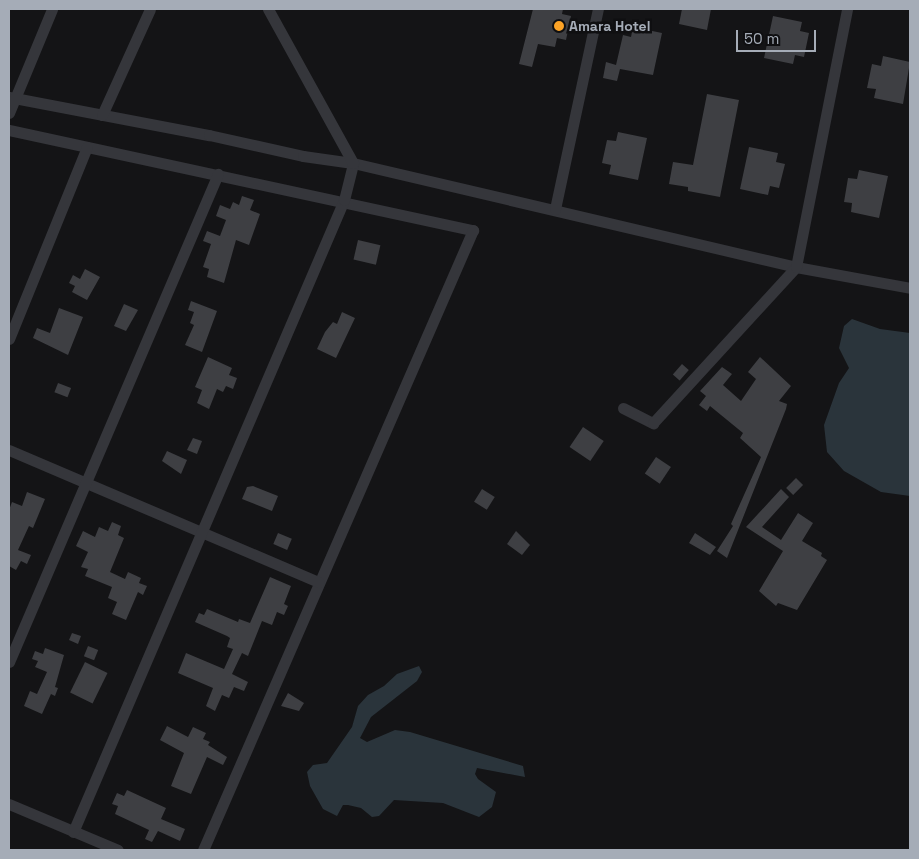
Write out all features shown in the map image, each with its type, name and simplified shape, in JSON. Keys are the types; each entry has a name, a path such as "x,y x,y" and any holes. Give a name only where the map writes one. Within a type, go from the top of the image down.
{"street":[{"path":"9,113 12,98 52,9"},
{"path":"102,115 150,9"},
{"path":"73,832 344,200 353,163 268,9"},
{"path":"555,209 598,9"},
{"path":"623,408 653,423 796,267 847,9"},
{"path":"12,98 303,156 353,163 796,267 910,288"},
{"path":"9,130 344,200 473,230 318,582 203,850"},
{"path":"9,339 87,147"},
{"path":"9,662 218,174"},
{"path":"9,450 318,582"},
{"path":"9,804 118,850"}],"shaded area":[{"path":"852,319 880,329 910,333 910,496 881,492 844,471 827,452 824,425 839,383 849,368 839,348 844,326"},
{"path":"419,666 422,672 417,681 371,717 360,738 367,742 395,730 410,732 523,766 525,777 477,768 475,774 478,779 496,792 492,807 479,817 443,803 394,800 379,816 372,817 361,808 348,805 343,805 337,816 323,809 310,786 307,772 313,765 327,763 352,727 358,706 368,695 384,686 397,674"}],"building":[{"path":"533,9 563,9 562,14 571,16 566,40 557,38 555,47 538,44 532,67 519,64"},
{"path":"682,9 711,9 707,30 679,24"},
{"path":"773,16 802,22 800,31 809,33 804,57 795,55 793,64 764,58"},
{"path":"633,27 662,33 653,75 620,69 617,81 603,78 606,62 616,65 623,35 631,37"},
{"path":"883,56 910,62 903,104 874,98 876,89 867,88 872,64 881,66"},
{"path":"707,94 739,100 720,197 688,191 688,187 669,184 673,162 693,165"},
{"path":"618,132 647,138 638,180 609,174 611,165 602,163 607,140 616,141"},
{"path":"749,147 778,153 776,162 785,164 779,188 770,186 768,195 740,189"},
{"path":"859,170 888,176 879,218 851,212 852,203 844,202 848,178 857,179"},
{"path":"242,196 254,200 250,210 260,214 249,245 236,240 224,283 207,277 209,269 203,267 211,244 203,241 207,231 220,236 226,220 216,216 220,205 230,209 233,202 239,205"},
{"path":"358,240 380,245 376,265 354,259"},
{"path":"85,269 100,277 87,300 72,292 75,286 69,283 73,275 80,279"},
{"path":"191,301 217,311 202,352 185,345 194,325 190,323 194,312 188,310"},
{"path":"124,304 138,310 126,331 114,326"},
{"path":"59,308 83,317 68,355 33,338 37,328 50,333"},
{"path":"342,312 355,318 336,358 317,349 325,332 333,322 337,324"},
{"path":"208,357 232,368 229,375 237,378 233,389 226,386 223,392 217,389 209,409 197,403 202,390 195,387"},
{"path":"760,357 791,386 779,401 787,404 786,409 727,558 717,551 733,526 731,524 761,457 740,438 743,433 710,406 707,411 699,405 706,396 700,391 722,367 732,374 723,385 741,401 756,379 748,372"},
{"path":"682,364 689,370 680,380 673,375"},
{"path":"58,383 71,388 67,397 54,392"},
{"path":"583,427 604,441 590,461 570,447"},
{"path":"193,438 202,441 197,454 187,450"},
{"path":"167,451 187,460 181,474 162,461"},
{"path":"656,457 671,467 660,484 645,474"},
{"path":"796,478 803,485 793,495 786,488"},
{"path":"253,486 278,496 272,511 242,499 247,487"},
{"path":"482,489 495,497 487,510 474,502"},
{"path":"781,489 789,497 762,527 781,540 798,513 813,523 802,541 822,553 821,556 827,560 797,610 778,603 776,606 759,591 783,551 746,527"},
{"path":"27,492 45,499 33,528 29,526 18,550 31,555 27,564 21,561 16,570 9,566 9,510 12,502 22,506"},
{"path":"112,522 121,526 118,535 124,538 110,572 125,579 128,572 141,578 139,583 147,586 143,595 138,592 126,620 112,614 117,602 108,598 112,587 85,576 88,569 81,567 88,552 76,546 83,531 95,537 99,527 108,531"},
{"path":"516,531 530,545 522,555 507,544"},
{"path":"278,533 292,539 287,550 273,544"},
{"path":"695,533 716,547 710,555 689,543"},
{"path":"270,577 291,586 284,604 288,606 284,615 277,612 272,625 262,621 248,656 242,653 232,674 248,682 244,691 234,687 229,698 222,695 215,711 206,706 213,688 178,673 186,653 224,669 233,649 227,647 230,638 195,622 199,613 204,615 207,609 238,622 239,619 250,623"},
{"path":"72,633 81,636 78,644 69,640"},
{"path":"88,646 98,650 94,660 84,656"},
{"path":"45,648 64,655 55,687 58,688 55,696 51,694 42,714 24,706 30,691 37,694 47,672 35,667 38,661 32,659 35,651 43,654"},
{"path":"85,662 107,673 93,704 70,693"},
{"path":"288,693 304,703 299,711 281,706"},
{"path":"167,726 188,737 193,727 206,733 203,739 210,742 208,745 227,757 223,765 207,757 191,794 171,786 184,753 160,740"},
{"path":"127,790 166,808 161,819 185,829 180,841 158,831 152,842 145,839 149,830 115,814 118,806 112,804 117,793 124,796"}],"place":[{"name":"Amara Hotel","path":"559,26"}]}
